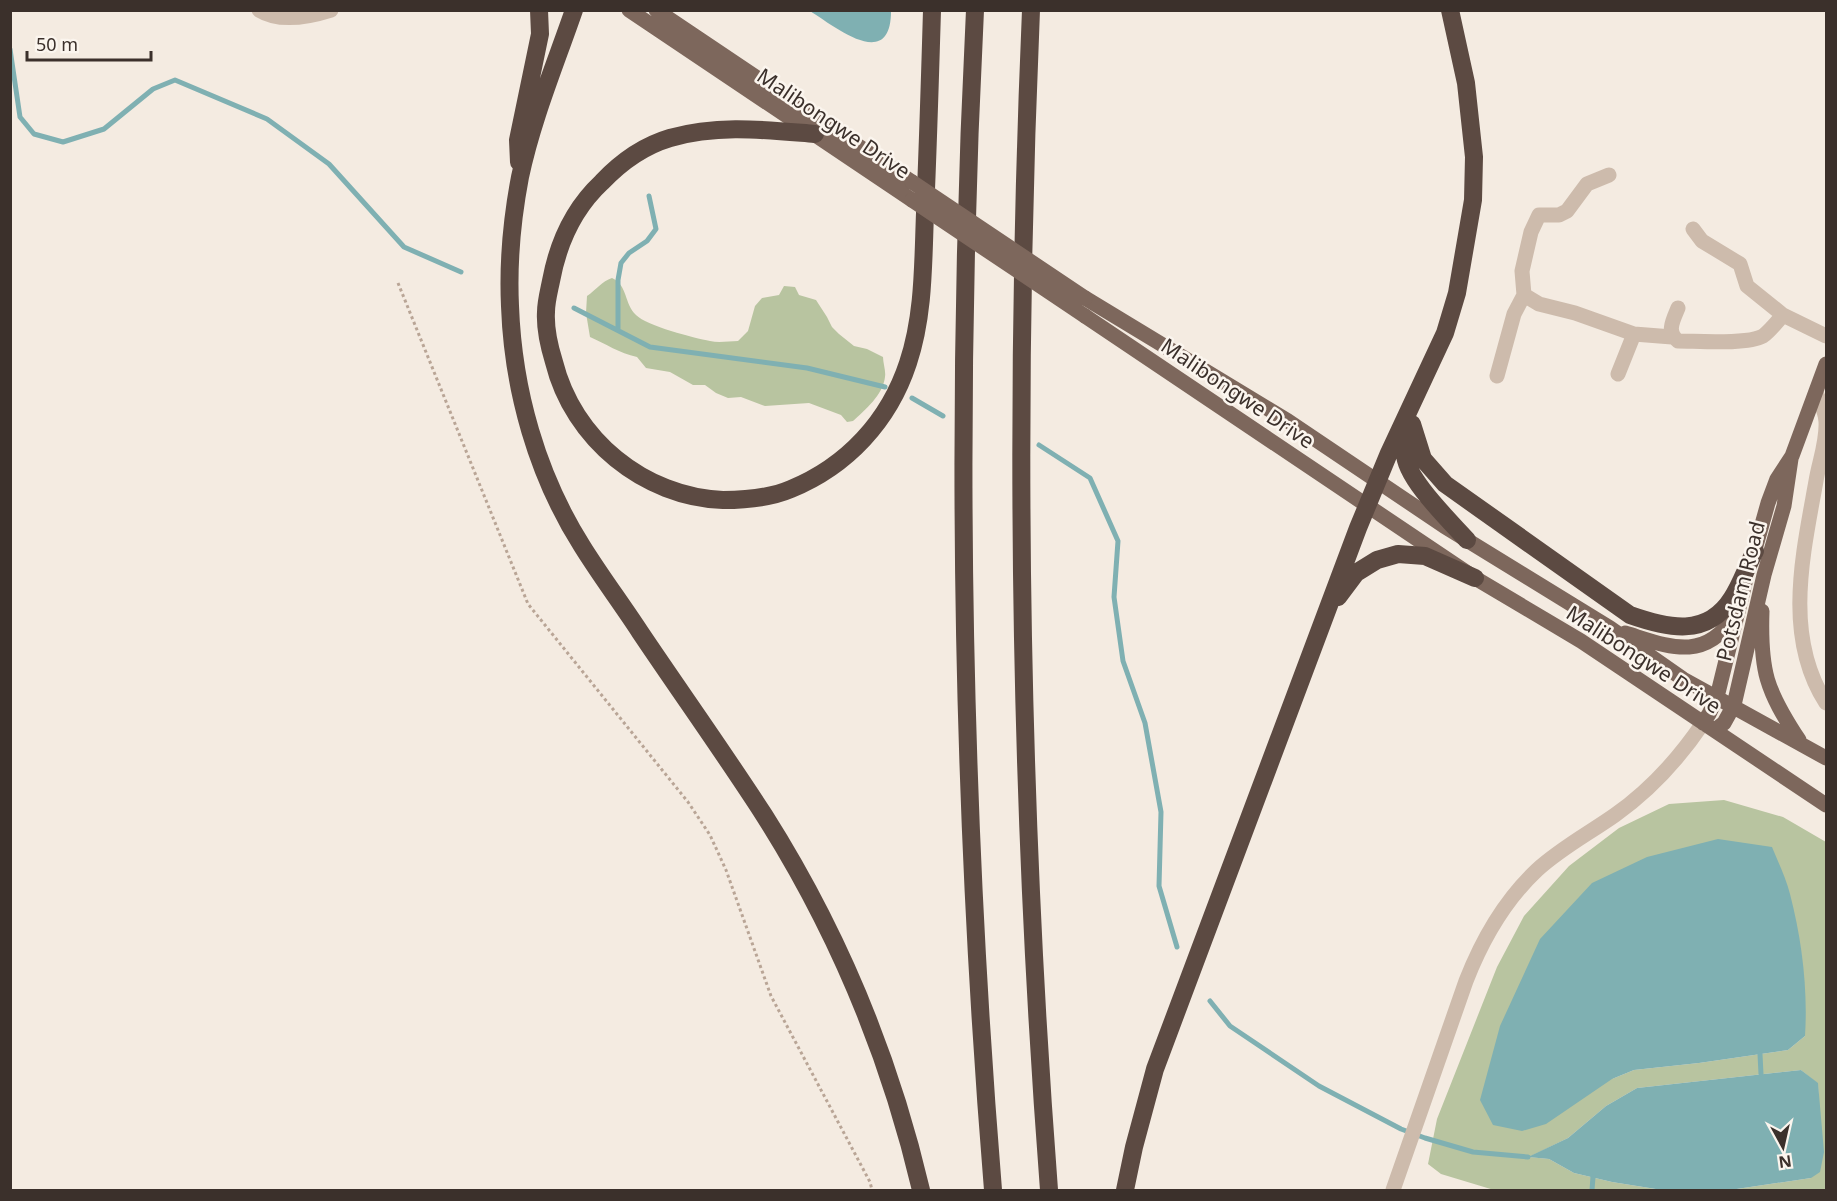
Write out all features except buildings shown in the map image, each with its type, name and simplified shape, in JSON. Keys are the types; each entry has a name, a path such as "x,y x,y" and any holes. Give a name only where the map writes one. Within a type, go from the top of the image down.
{"highway":[{"path":"520,176 518,140 540,34 539,10"},
{"path":"574,10 554,64 520,176 510,257 512,337 516,371 526,416 549,481 581,545 764,815 818,910 851,981 875,1041 900,1113 921,1191"},
{"path":"815,134 763,129 713,129 670,138 643,149 615,168 591,192 571,218 555,258 546,314 549,344 556,371 572,409 590,434 612,457 639,476 681,494 703,499 760,498 783,492 806,483 840,462 871,431 897,391 909,362 921,310 932,10"},
{"path":"975,10 965,277 964,540 969,783 980,1016 993,1191"},
{"path":"1031,10 1023,237 1021,540 1028,830 1049,1191"},
{"path":"1125,1191 1136,1137 1155,1070 1377,482 1445,333 1457,292 1473,200 1474,157 1472,121 1450,10"},
{"path":"1423,383 1405,452 1406,463 1429,498 1467,540"},
{"path":"1412,424 1423,459 1445,484 1630,615 1660,625 1681,627 1711,619 1722,611 1732,598 1755,551"},
{"path":"1327,613 1356,573 1377,560 1398,554 1425,556 1475,578"}],"main road":[{"name":"Malibongwe Drive","path":"629,10 1475,578 1581,641 1827,805"},
{"name":"Malibongwe Drive","path":"656,10 1085,298 1288,421 1467,540 1610,628 1683,679 1827,758"},
{"name":"Potsdam Road","path":"1792,456 1784,506 1764,575 1734,705 1724,723 1709,727 1709,714 1717,697 1737,612 1777,479 1792,456 1827,364"},
{"path":"1764,575 1762,639 1766,675 1769,688 1780,711 1801,743"},
{"path":"1610,628 1670,647 1684,648 1697,646 1716,638 1737,612"}],"street":[{"path":"259,10 266,14 306,18 331,10"},
{"path":"1497,376 1514,314 1524,295 1522,271 1539,215 1559,215 1566,211 1587,184 1609,175"},
{"path":"1693,229 1702,242 1740,264 1747,286 1783,315 1827,336"},
{"path":"1524,295 1539,304 1575,313 1634,334 1672,337 1678,341 1727,342 1752,339 1763,336 1783,315"},
{"path":"1672,337 1671,328 1678,308"},
{"path":"1618,374 1634,334"},
{"path":"1816,393 1826,422 1825,440 1813,498 1798,596 1804,651 1817,688 1827,703"},
{"path":"1393,1191 1468,974 1499,915 1522,885 1544,863 1568,844 1632,802 1709,727"}],"path":[{"path":"398,283 528,604 688,802 710,835 726,870 771,996 870,1182 872,1191"}],"green space":[{"path":"612,278 621,285 632,311 642,319 671,331 717,342 738,341 748,331 755,306 762,298 779,295 784,286 795,287 799,295 816,300 832,327 854,346 867,349 883,357 884,384 868,407 853,421 847,422 841,415 809,403 765,406 741,397 728,398 705,385 693,385 670,372 646,368 637,357 618,351 590,337 586,313 587,296"},
{"path":"1724,800 1783,817 1826,842 1826,1190 1730,1190 1811,1178 1819,1114 1818,1084 1801,1070 1637,1088 1606,1106 1568,1138 1529,1157 1549,1159 1574,1173 1662,1190 1494,1190 1441,1174 1428,1164 1437,1119 1497,967 1524,916 1569,866 1619,828 1669,804","holes":["1801,951 1805,1036 1788,1050 1634,1070 1612,1079"]}],"water":[{"path":"810,11 891,11 889,29 882,39 872,42 860,40 846,34"},
{"path":"1718,839 1772,847 1788,888 1798,929 1805,983 1805,1036 1788,1050 1634,1070 1612,1079 1546,1124 1522,1131 1493,1125 1480,1100 1500,1026 1540,939 1592,883 1647,857"},
{"path":"1801,1070 1818,1083 1824,1152 1820,1172 1811,1178 1730,1190 1662,1190 1574,1173 1549,1159 1528,1157 1568,1138 1606,1106 1637,1088"}],"waterway":[{"path":"10,49 20,117 34,134 63,142 104,129 153,89 175,80 267,119 329,164 404,247 461,272"},
{"path":"618,330 618,280 621,263 629,253 647,241 656,229 649,196"},
{"path":"574,308 650,347 807,368 885,387"},
{"path":"912,398 943,416"},
{"path":"1039,445 1090,478 1118,541 1114,597 1123,661 1145,723 1161,812 1159,886 1177,947"},
{"path":"1210,1001 1230,1026 1319,1086 1401,1129 1473,1152 1528,1157"},
{"path":"1760,1054 1761,1074"},
{"path":"1592,1190 1593,1177"}]}
